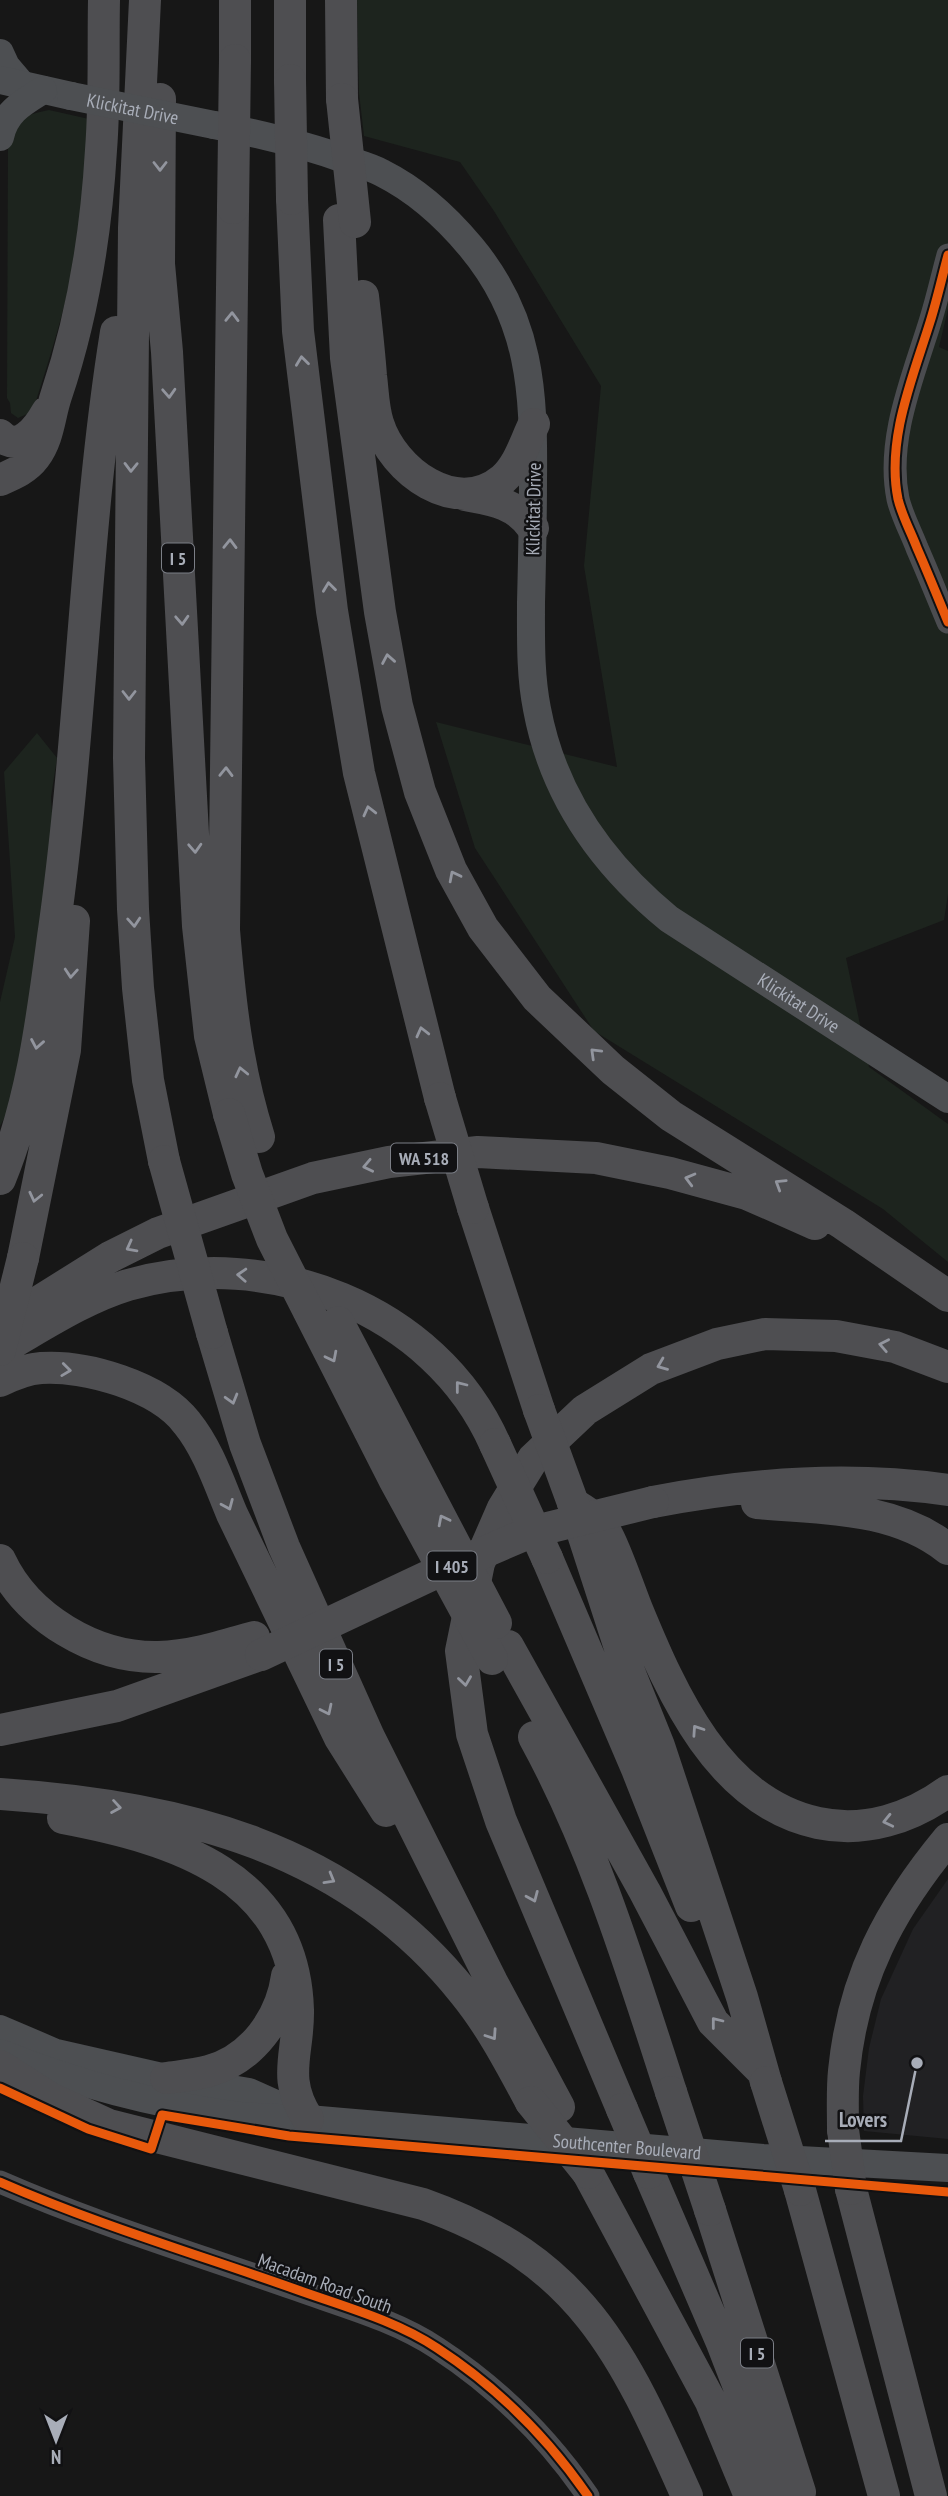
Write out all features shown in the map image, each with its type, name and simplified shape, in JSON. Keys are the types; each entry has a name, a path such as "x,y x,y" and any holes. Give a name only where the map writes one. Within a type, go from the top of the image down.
{"highway":[{"path":"0,480 17,473 35,456 50,424 82,306 91,252 102,149 104,0"},
{"name":"I 5","path":"145,0 134,228 129,758 133,909 143,1045 164,1161 245,1444 284,1547 369,1737 492,1982 545,2104"},
{"name":"I 5","path":"161,0 159,264 167,352 198,926 210,1036 229,1114 247,1174 272,1239 394,1479 645,1892 713,2022 764,2077"},
{"name":"I 5","path":"235,0 224,930 232,1025 240,1069 259,1138 262,1165 304,1258 500,1652 577,1825 615,1923 801,2496"},
{"name":"I 5","path":"290,0 292,199 298,331 332,611 359,773 440,1098 473,1208 573,1503 595,1537 622,1654 660,1746 742,1997 800,2190 884,2496"},
{"path":"341,0 347,221 346,358 380,612 397,706 420,792 446,859 483,928 537,998 613,1070 671,1116 844,1224 943,1293"},
{"path":"347,221 378,424 393,453 405,467 435,487 505,503 525,517 533,528"},
{"path":"0,1178 13,1147 25,1102 46,991 74,757 96,474 115,335 134,228"},
{"path":"0,435 12,442 31,435 54,403"},
{"path":"457,493 480,491 502,480 517,462 534,424"},
{"path":"0,1350 51,1130 65,1050 89,562"},
{"name":"WA 518","path":"0,1326 110,1257 158,1233 313,1178 389,1162 478,1152 596,1158 670,1173 747,1194 826,1229 943,1293"},
{"path":"0,1350 100,1295 148,1280 210,1274 276,1278 306,1285 331,1294 394,1325 446,1369 487,1427 547,1558 637,1769 695,1916 726,1951"},
{"name":"I 5","path":"781,2496 722,2343 500,1821 472,1734 461,1651 479,1563 503,1508 533,1459 585,1410 652,1369 717,1344 765,1334 836,1336 895,1347 948,1367"},
{"path":"0,1381 13,1374 40,1368 65,1369 115,1379 141,1389 165,1403 186,1421 216,1475 232,1514 340,1738 492,1982"},
{"path":"701,1493 828,1482 903,1484 948,1490"},
{"path":"701,1493 749,1503 874,1514 922,1532 948,1549"},
{"name":"I 405","path":"0,1730 117,1706 531,1532 701,1493"},
{"path":"595,1537 688,1716 715,1755 759,1798 802,1820 828,1826 865,1826 904,1817 948,1791"},
{"path":"0,1560 17,1587 37,1609 82,1640 107,1649 131,1655 158,1657 219,1648 257,1646"},
{"path":"0,1794 112,1805 232,1833 281,1852 330,1878 378,1909 410,1935 465,1994 545,2104 588,2173 711,2402 750,2496"},
{"path":"0,1806 151,1838 219,1868 243,1887 270,1917 283,1940 289,1961 298,2010 292,2083 297,2101 308,2119"},
{"path":"931,2496 851,2189 843,2130 844,2073 850,2030 869,1965 893,1914 917,1876 948,1839"},
{"path":"166,2078 208,2072 222,2067 256,2043 278,2009 285,1989 289,1961"},
{"path":"0,2066 50,2098 109,2124 423,2204 457,2216 517,2249 546,2270 572,2294 610,2342 640,2395 687,2496"}],"main road":[{"path":"0,53 17,83 12,111 2,126 0,137"},
{"name":"Klickitat Drive","path":"17,83 279,138 380,172 432,206 476,253 504,298 524,350 530,379 534,424 531,633 533,681 536,708 558,778 575,812 595,844 627,882 669,919 948,1099"},
{"name":"Southcenter Boulevard","path":"0,2029 56,2053 166,2078 249,2092 308,2119"},
{"name":"Southcenter Boulevard","path":"0,2053 49,2072 128,2095 233,2115 762,2158 948,2168"}],"street":[{"path":"948,255 939,326 918,354 897,443 894,471 902,510 948,622"},
{"name":"Macadam Road South","path":"0,2182 152,2241 383,2320 436,2347 516,2410 548,2444 588,2496"}],"shaded area":[{"path":"357,0 948,0 948,309 939,347 948,351 948,894 944,920 846,958 869,1067 948,1124 948,1262 883,1209 594,1031 475,848 436,722 617,767 584,566 601,386 494,211 460,162 364,136 359,93"},
{"path":"49,110 89,119 83,206 71,277 46,370 34,407 18,418 11,413 7,398 8,145 21,120"},
{"path":"37,733 57,758 51,797 54,843 13,1101 0,1126 0,1002 15,937 4,772"},
{"path":"948,1879 948,2139 864,2131 863,2096 869,2048 881,1999 913,1929"}],"cycle path":[{"path":"948,255 933,314 903,409 898,432 895,477 902,512 948,622"},
{"path":"0,2088 88,2129 151,2149 162,2115 289,2136 948,2192"},
{"path":"0,2182 109,2225 368,2314 421,2338 459,2363 501,2397 556,2454 588,2496"}],"place":[{"name":"Lovers","path":"917,2063"}]}
